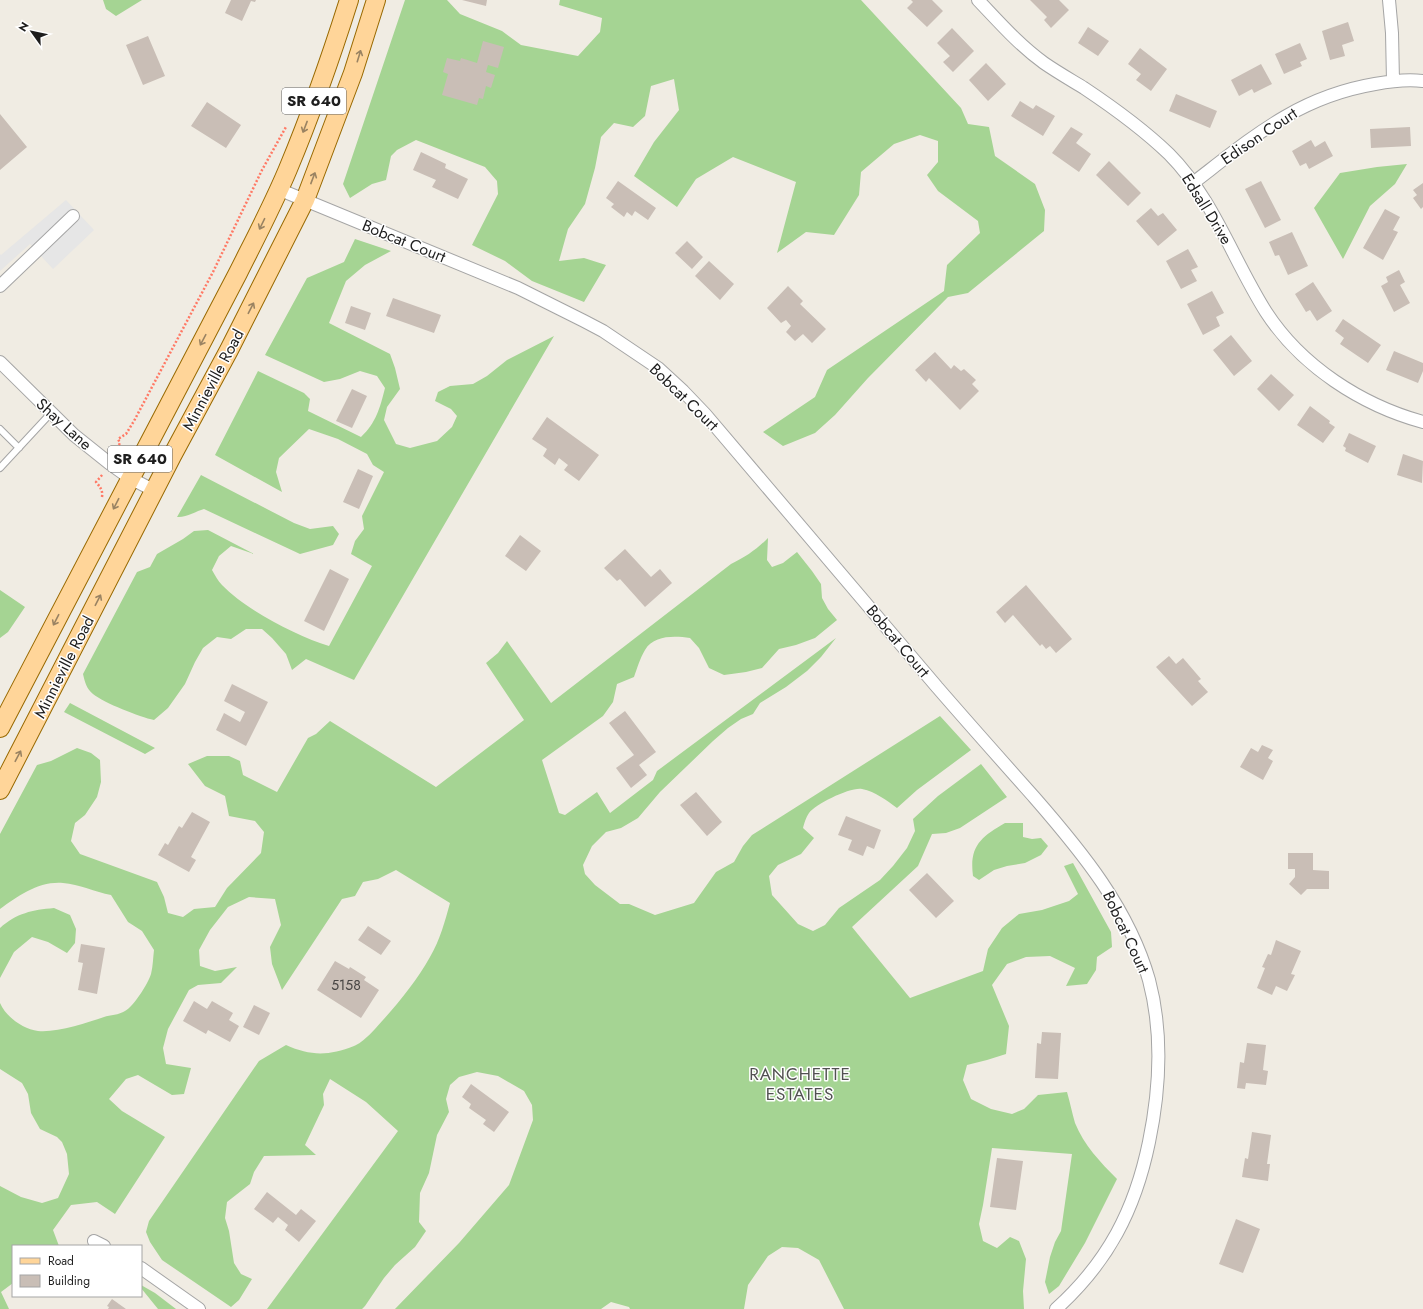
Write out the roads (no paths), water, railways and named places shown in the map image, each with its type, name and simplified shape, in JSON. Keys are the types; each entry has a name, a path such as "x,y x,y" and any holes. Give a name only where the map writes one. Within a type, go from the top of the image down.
{"main road":[{"name":"Minnieville Road","path":"0,728 238,274 278,189 312,108 349,0"},
{"name":"Minnieville Road","path":"0,790 172,456 229,350 305,200 353,73 376,0"}],"street":[{"name":"Edsall Drive","path":"978,0 1020,44 1044,63 1084,88 1129,120 1150,136 1177,163 1193,183 1220,226 1267,312 1290,341 1320,370 1364,399 1423,422"},
{"path":"1389,0 1392,33 1393,81"},
{"name":"Edison Court","path":"1193,183 1262,130 1288,114 1314,101 1361,86 1393,81 1423,81"},
{"name":"Bobcat Court","path":"278,189 525,291 603,331 658,368 705,414 941,692 1072,841 1102,880 1121,912 1137,946 1149,981 1155,1013 1158,1047 1158,1078 1154,1118 1136,1190 1122,1225 1107,1252 1093,1271 1073,1294 1056,1309"},
{"path":"0,286 73,216"},
{"name":"Shay Lane","path":"0,362 74,435 130,478 155,491"},
{"path":"142,1269 199,1309"}],"lane":[{"path":"0,468 51,413"},
{"path":"0,429 19,448"}],"district":[{"name":"RANCHETTE ESTATES","path":"800,1084"}]}
